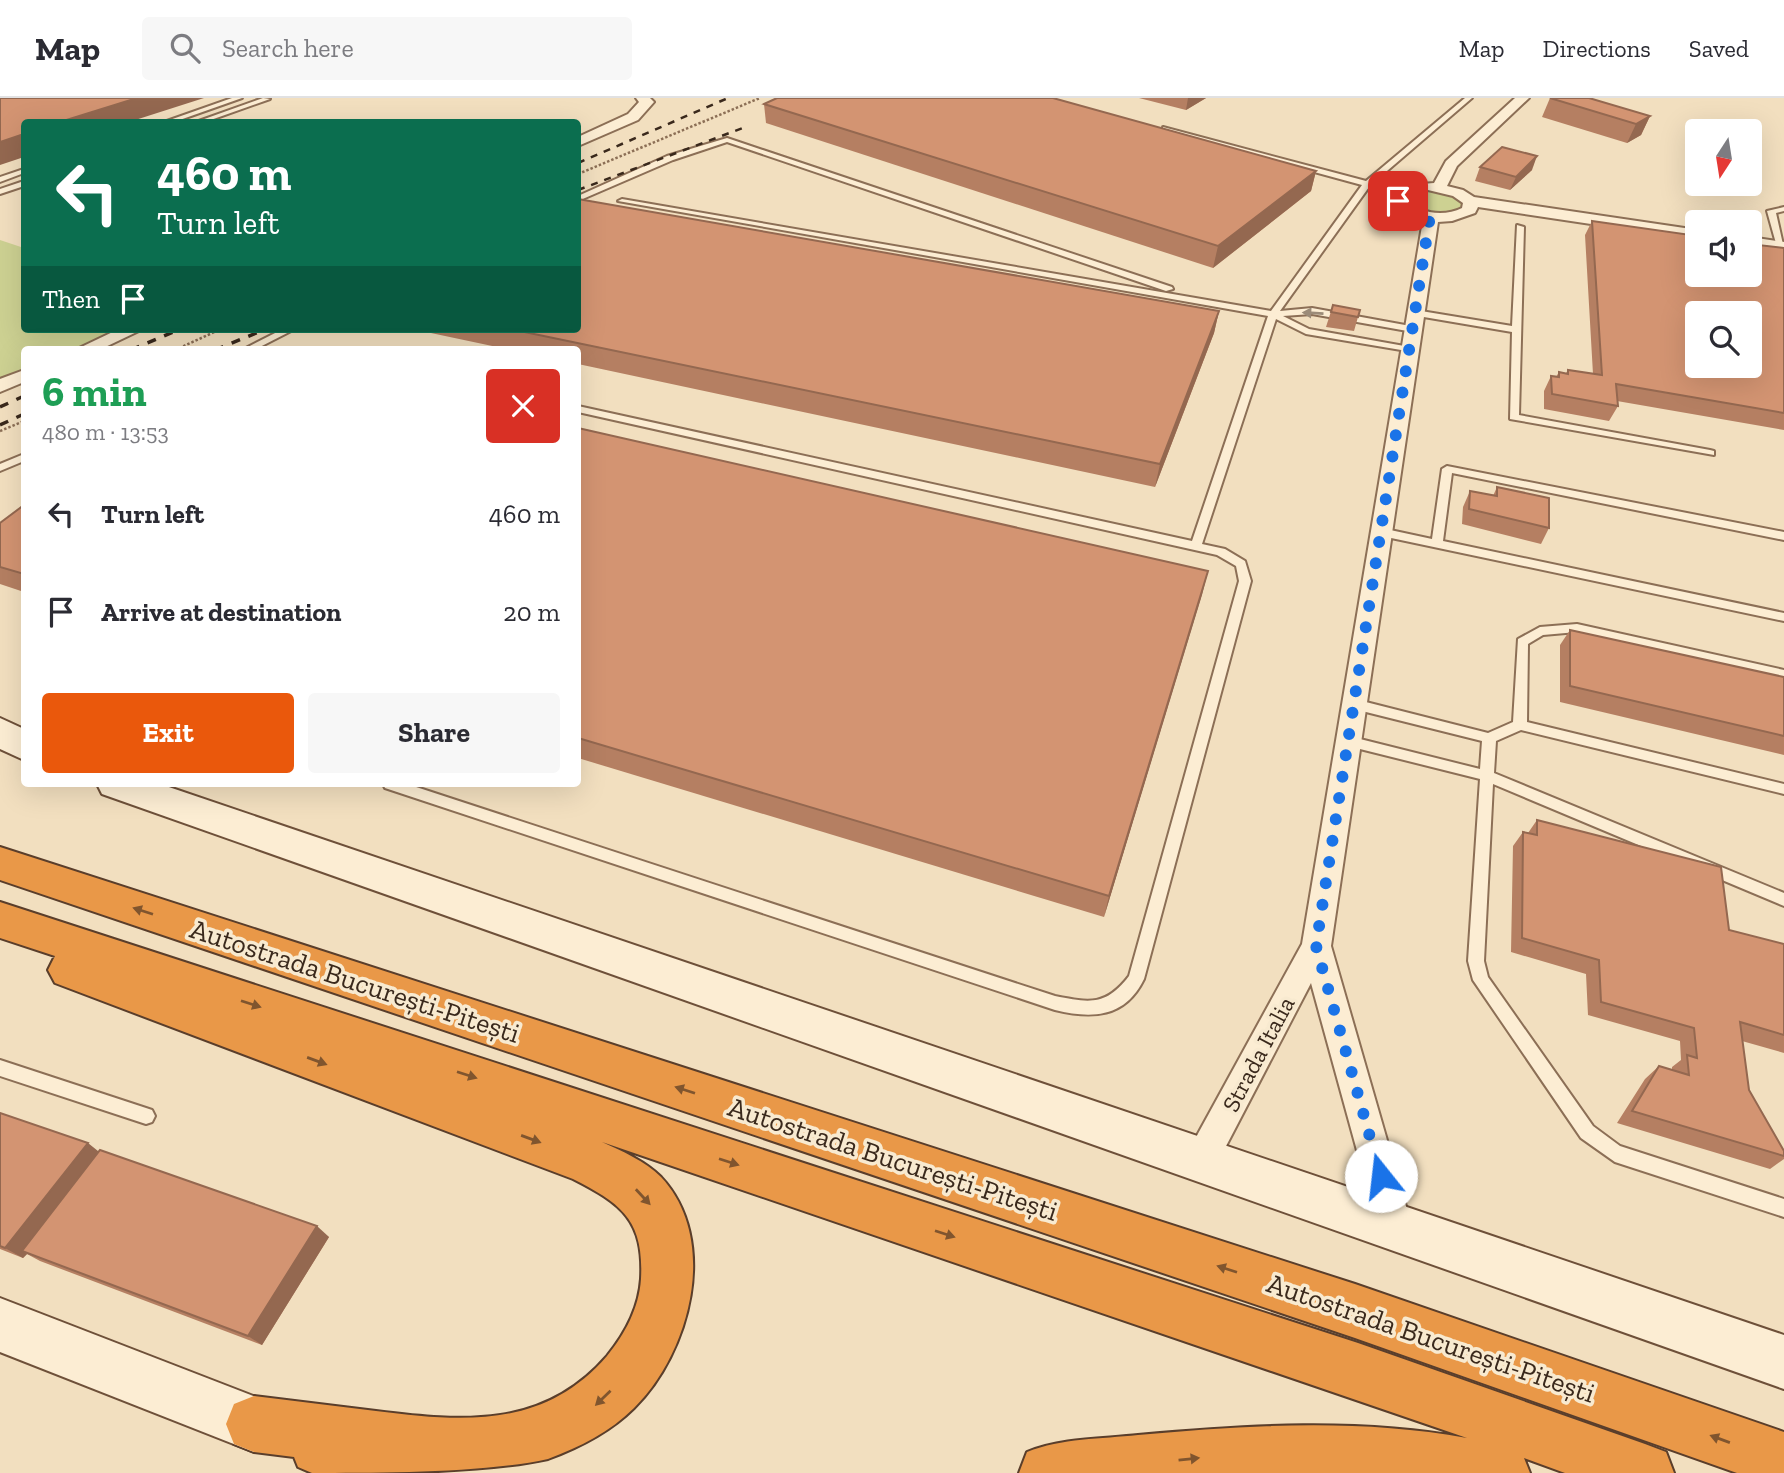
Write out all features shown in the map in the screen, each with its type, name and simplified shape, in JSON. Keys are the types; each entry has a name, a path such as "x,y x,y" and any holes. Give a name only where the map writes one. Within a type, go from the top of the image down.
{"highway":[{"name":"Autostrada București-Pitești","path":"0,863 1355,1311 1784,1461"},
{"name":"Autostrada București-Pitești","path":"0,920 1358,1371 1645,1473"},
{"path":"0,945 587,1160 622,1178 647,1199 663,1225 670,1260 667,1282 652,1334 630,1372 595,1406 548,1432 495,1446 440,1447 254,1424"},
{"path":"254,1424 390,1473"},
{"path":"1048,1473 1246,1454 1312,1452 1385,1454 1501,1473"}],"main road":[{"path":"0,732 21,744"},
{"path":"125,787 1784,1362"},
{"path":"0,1325 254,1424"}],"street":[{"path":"581,141 640,113 647,102 642,98"},
{"path":"1439,187 1451,164 1523,98"},
{"path":"1470,201 1470,210 1460,215 1430,216 1402,206 1398,201 1398,192 1409,187 1439,187 1458,193 1470,201 1685,233"},
{"name":"Strada Italia","path":"1200,1161 1316,946 1430,216"},
{"path":"1762,244 1783,247"},
{"path":"94,346 124,333"},
{"path":"0,386 21,376"},
{"name":"Strada Italia","path":"1316,946 1395,1227"}],"lane":[{"path":"176,119 239,98"},
{"path":"1196,546 1273,314 1367,184 1469,98"},
{"path":"209,119 267,99"},
{"path":"1157,127 1398,192"},
{"path":"581,198 670,158 727,141 1213,303"},
{"path":"0,180 21,172"},
{"path":"0,192 21,184"},
{"path":"622,201 1273,314 1312,311 1413,331"},
{"path":"1783,247 1771,211 1784,209"},
{"path":"1520,227 1514,417 1710,453"},
{"path":"1273,314 1306,331 1517,330"},
{"path":"255,346 282,333"},
{"path":"399,787 1055,1003 1082,1010 1108,1008 1126,994 1136,979 1245,581 1241,564 1232,557 1196,546 581,410"},
{"path":"0,468 21,458"},
{"path":"1437,544 1447,469 1784,536"},
{"path":"1381,532 1784,617"},
{"path":"1520,725 1522,642 1540,631 1577,628 1784,675"},
{"path":"1354,704 1489,738 1520,725 1784,789"},
{"path":"1489,738 1476,961 1481,980 1587,1132 1600,1144 1615,1153 1784,1208"},
{"path":"1348,741 1487,776 1784,900"},
{"path":"0,1069 146,1116"}],"path":[{"path":"581,173 760,98"},
{"path":"184,346 212,333"},
{"path":"0,431 21,422"}],"green space":[{"path":"1418,186 1465,197 1466,213 1419,213 1398,192"},
{"path":"0,240 21,247 21,333 124,333 94,346 21,346 21,376 0,386"}],"building":[{"path":"0,98 137,98 70,119 21,119 21,135 0,142"},
{"path":"777,98 1053,98 1316,171 1218,246 764,104"},
{"path":"1550,98 1589,98 1650,116 1636,124"},
{"path":"1502,147 1537,156 1516,177 1480,167"},
{"path":"581,200 1219,311 1160,464 529,333 581,333"},
{"path":"1592,221 1685,234 1685,287 1762,287 1762,245 1784,248 1784,413 1616,384 1618,406 1552,394 1551,376 1559,377 1559,372 1568,374 1568,370 1602,375"},
{"path":"1333,305 1360,310 1358,317 1331,312"},
{"path":"581,429 1208,571 1109,896 581,739"},
{"path":"1497,487 1549,498 1549,528 1469,509 1470,491 1497,496"},
{"path":"21,507 21,573 0,567 0,523"},
{"path":"1570,630 1784,677 1784,736 1570,686"},
{"path":"1537,820 1721,867 1729,930 1784,944 1784,1035 1740,1022 1749,1090 1784,1151 1784,1156 1632,1111 1659,1066 1689,1075 1687,1055 1697,1058 1694,1028 1601,1002 1599,960 1522,938 1523,832 1537,835"},
{"path":"0,1113 88,1143 5,1248 0,1246"},
{"path":"100,1150 317,1226 248,1336 22,1251"}],"railway":[{"path":"581,162 728,98"},
{"path":"581,189 748,126"},
{"path":"140,346 171,333"},
{"path":"225,346 256,333"},
{"path":"0,407 21,397"},
{"path":"0,425 21,415"}],"route":[{"path":"1381,1176 1316,946 1430,216 1410,210 1398,201"}]}
